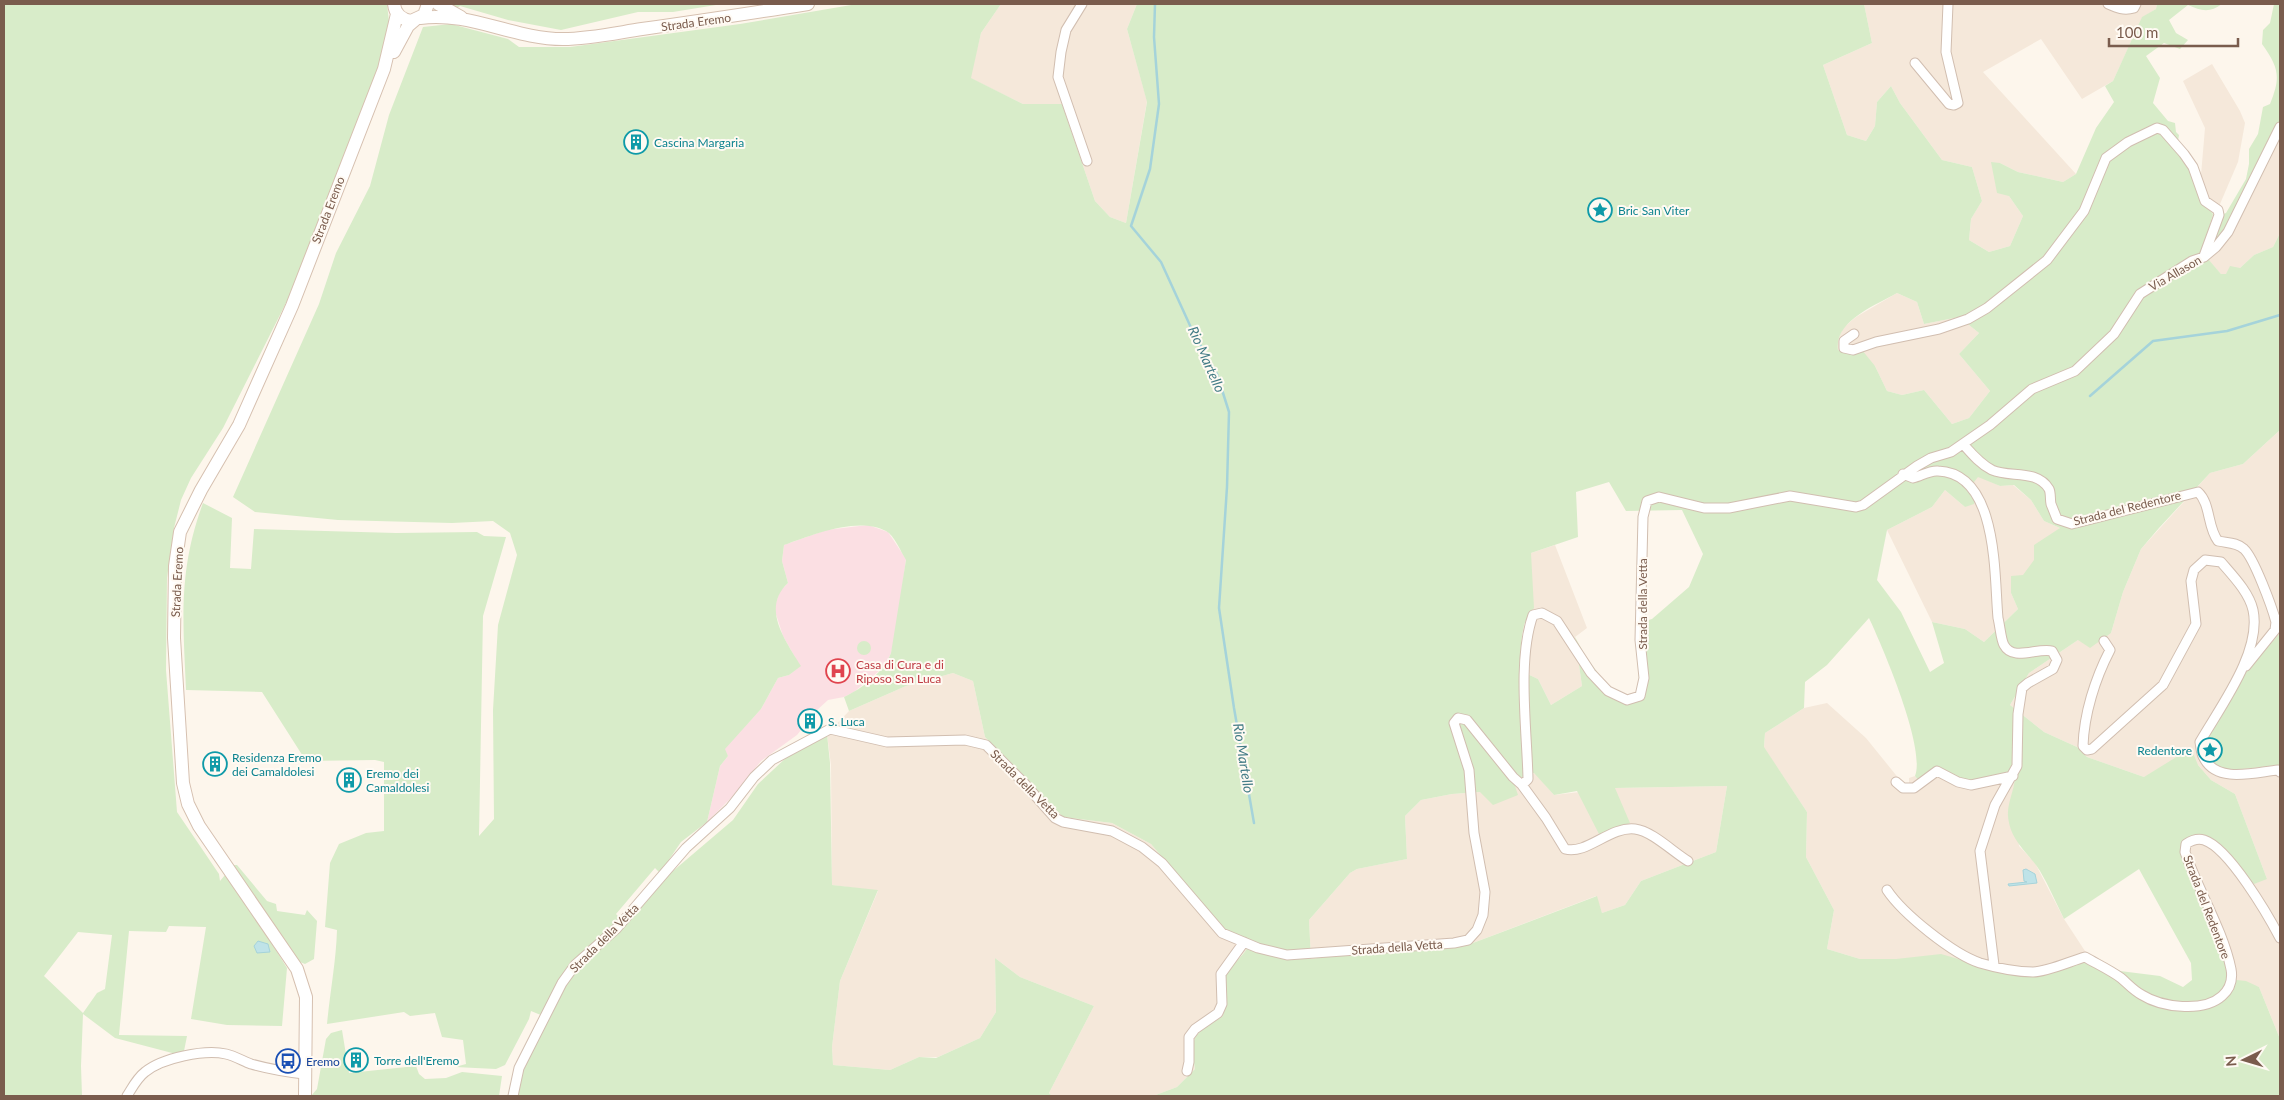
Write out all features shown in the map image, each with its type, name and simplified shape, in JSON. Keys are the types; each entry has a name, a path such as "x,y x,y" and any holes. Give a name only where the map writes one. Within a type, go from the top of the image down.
{"main road":[{"path":"395,9 406,20 418,19 426,11 428,4"},
{"name":"Strada Eremo","path":"438,4 466,20"},
{"name":"Strada Eremo","path":"384,69 389,64 408,26 418,19 442,17 466,20 520,33 563,39 715,19 808,4"},
{"name":"Strada Eremo","path":"305,1096 306,997 297,969 199,826 188,804 183,783 174,638 175,566 183,526 243,416 292,306 384,69 395,9"}],"street":[{"path":"1082,4 1066,30 1060,52 1058,77 1087,161"},
{"path":"1915,63 1949,104 1954,105 1958,103 1946,52 1948,4"},
{"path":"2108,4 2119,9 2128,10 2134,8 2136,4"},
{"name":"Via Allason","path":"1863,505 1903,474 1931,458 1951,452 1963,444 1990,425 2032,389 2075,371 2114,334 2140,294 2192,261 2204,257 2216,247 2228,232 2280,127"},
{"path":"1854,334 1844,341 1844,348 1853,350 1876,342 1939,328 1968,319 1987,308 2047,260 2084,211 2106,158 2128,142 2157,128 2163,130 2184,154 2193,167 2206,201 2218,210 2204,257"},
{"name":"Strada del Redentore","path":"1963,444 1975,458 1990,469 2004,474 2020,474 2037,478 2049,489 2051,504 2057,519 2072,524 2198,492 2205,502 2214,535 2218,540 2238,545 2245,549 2278,620 2275,630 2244,668"},
{"path":"1887,890 1905,912 1932,933 1980,962 1994,965 1980,851 1995,805 2017,766 2018,714 2022,688 2053,670 2057,660 2052,651 2044,648 2018,654 2009,651 2003,644 2002,629 1998,618 1989,526 1983,508 1975,493 1963,479 1950,473 1931,471 1913,478 1903,474"},
{"name":"Strada della Vetta","path":"1522,784 1528,778 1525,674 1529,628 1533,615 1542,612 1557,622 1591,673 1608,691 1626,700 1640,696 1644,678 1640,640 1643,517 1647,501 1659,497 1704,508 1729,508 1790,496 1856,507 1863,505"},
{"path":"2104,641 2110,650 2098,674 2084,734 2083,746 2087,750 2092,749 2163,686 2196,624 2191,581 2194,570 2205,560 2221,562 2238,582 2252,608 2255,630 2244,668 2200,742 2203,758 2209,765 2226,774 2278,770 2280,772"},
{"name":"Strada della Vetta","path":"513,1096 520,1068 562,983 575,965 617,928 686,848 730,808 754,777 772,760 830,729 887,742 965,740 986,745 1024,782 1055,818 1063,822 1112,831 1146,850 1162,863 1220,930 1258,948 1287,955 1454,943 1468,940 1477,930 1482,914 1485,892 1474,833 1469,770 1455,730 1454,722 1458,718 1463,718 1470,723 1513,777 1522,784 1546,818 1564,849 1571,851 1619,831 1635,829 1653,836 1671,852 1688,861"},
{"path":"1896,782 1903,788 1914,788 1938,771 1945,773 1958,782 1971,785 2013,776"},
{"name":"Strada del Redentore","path":"1994,965 2012,970 2035,972 2085,957 2120,978 2142,995 2158,1002 2192,1006 2216,1001 2226,993 2231,983 2231,970 2220,936 2185,852 2186,844 2192,840 2202,839 2218,850 2256,896 2280,938"},
{"path":"1187,1071 1189,1038 1195,1029 1218,1013 1222,1004 1221,974 1244,942"},
{"path":"127,1096 143,1074 152,1067 183,1056 206,1053 226,1054 269,1068 304,1074"}],"shaded area":[{"path":"1001,4 1137,4 1127,29 1147,101 1126,223 1110,217 1095,201 1062,104 1023,104 970,78 981,33"},
{"path":"1864,4 2157,4 2156,9 2142,18 2113,81 2082,99 2041,39 1983,72 2076,174 2063,182 2018,172 2000,163 2009,196 2023,216 2010,246 1989,252 1969,240 1971,219 1982,201 1972,167 1942,160 1900,103 1891,86 1877,102 1875,126 1866,141 1847,135 1823,65 1872,43"},
{"path":"2212,64 2245,123 2238,162 2220,204 2221,215 2207,246 2266,154 2280,121 2280,233 2273,247 2254,255 2240,268 2226,274 2221,274 2201,252 2213,214 2203,202 2195,183 2201,175 2205,128 2183,81"},
{"path":"1897,293 1917,302 1924,324 1959,317 1979,333 1959,354 1990,391 1969,418 1952,424 1924,390 1902,395 1887,391 1875,366 1838,350 1837,341 1843,328 1856,317"},
{"path":"2280,430 2280,633 2245,673 2271,764 2280,765 2280,1039 2259,987 2227,979 2181,853 2182,842 2189,836 2202,835 2215,841 2267,879 2235,794 2211,780 2198,765 2144,777 2087,757 2077,747 2044,732 2010,705 2029,673 2078,640 2111,633 2123,592 2141,549 2210,473 2243,464"},
{"path":"1978,476 2000,486 2013,485 2031,500 2044,521 2060,528 2011,593 2018,609 1984,642 1965,629 1932,622 1887,530 1932,507 1945,490 1965,507 1967,491"},
{"name":"Casa di Cura e di Riposo San Luca","path":"868,525 888,532 906,559 897,629 891,653 885,666 854,692 844,697 828,700 816,711 797,735 761,761 732,797 707,822 720,766 728,756 724,749 761,709 778,678 789,675 800,666 783,636 774,608 780,591 788,583 782,561 784,545 826,530"},
{"path":"1555,545 1587,628 1575,637 1582,686 1551,705 1538,679 1521,671 1531,553"},
{"path":"953,673 973,681 985,737 1063,817 1112,823 1151,844 1223,929 1250,940 1249,948 1234,962 1223,1016 1198,1033 1191,1046 1195,1069 1177,1087 1153,1096 1052,1096 1049,1093 1094,1006 1020,977 995,958 996,1012 980,1038 938,1057 919,1057 890,1070 833,1065 832,1047 840,981 878,891 832,885 831,765 827,734 849,711 906,686"},
{"path":"1827,703 1866,738 1904,785 1909,785 1909,778 1915,776 1919,780 1937,768 2015,778 2019,846 2035,863 2064,919 2085,951 2091,955 2086,963 2076,963 2032,977 1896,959 1860,959 1827,949 1834,910 1806,857 1807,812 1764,748 1765,733 1804,708"},
{"path":"1535,773 1554,795 1614,788 1727,786 1716,852 1641,881 1625,905 1602,913 1596,896 1465,946 1435,950 1357,952 1311,959 1309,920 1350,873 1357,869 1407,859 1405,816 1421,800 1452,794 1480,792"}],"green space":[{"path":"4,4 387,4 390,30 382,57 290,295 223,428 191,478 181,500 174,528 167,578 166,670 177,812 219,874 220,881 225,875 259,923 287,968 282,1026 227,1025 191,1019 206,927 169,926 166,932 129,931 119,1035 187,1036 184,1051 176,1054 115,1038 83,1014 82,1096 4,1096","holes":["78,932 112,935 105,989 97,993 83,1013 44,976"]},
{"path":"447,4 722,4 673,12 638,12 561,30 508,20 460,6 455,9"},
{"path":"857,4 1001,4 981,33 971,78 1023,104 1062,104 1095,201 1110,217 1126,223 1147,102 1127,29 1137,4 1864,4 1872,43 1823,65 1847,135 1866,141 1875,126 1877,102 1891,86 1900,103 1942,160 1972,167 1982,201 1971,219 1969,240 1989,252 2010,246 2023,216 2009,196 1997,193 1991,162 2000,163 2018,172 2063,182 2076,174 2096,128 2114,102 2105,86 2113,81 2142,17 2156,9 2157,4 2222,4 2209,10 2197,9 2188,5 2169,20 2176,33 2188,40 2180,49 2164,43 2146,56 2160,78 2153,103 2168,121 2175,123 2176,132 2179,135 2178,141 2203,202 2213,214 2202,252 2221,274 2226,274 2230,266 2240,268 2254,255 2273,247 2280,233 2280,430 2243,464 2210,473 2141,549 2123,592 2111,633 2090,648 2078,640 2029,673 2010,705 2044,732 2077,747 2087,757 2144,777 2191,748 2198,765 2211,780 2235,794 2267,879 2254,884 2222,847 2213,840 2203,836 2192,836 2182,842 2181,853 2221,952 2227,970 2227,979 2246,981 2259,987 2280,1039 2280,1096 1153,1096 1177,1087 1195,1069 1193,1048 1196,1036 1200,1031 1223,1016 1226,976 1246,950 1250,940 1223,929 1151,844 1112,823 1063,817 985,737 973,681 953,673 906,686 849,711 844,697 872,679 883,667 891,653 906,560 889,533 875,527 862,525 821,532 784,545 782,561 788,583 780,593 776,603 776,613 778,624 788,646 801,666 789,675 778,678 761,709 725,749 728,756 720,766 707,822 681,842 660,873 655,868 616,914 626,925 666,877 733,820 758,784 788,756 827,734 830,763 832,885 878,890 840,981 832,1047 833,1065 890,1070 919,1057 936,1058 980,1038 996,1012 995,958 1020,977 1094,1006 1049,1093 1052,1096 517,1096 521,1076 548,1018 531,1011 529,1019 505,1065 496,1069 455,1067 466,1064 463,1040 442,1037 435,1013 410,1016 404,1012 327,1024 337,930 325,927 330,863 339,844 366,833 384,831 384,762 375,760 306,761 262,692 186,690 183,618 186,574 189,551 203,503 232,518 230,568 251,569 254,529 396,533 477,532 484,536 506,537 483,616 479,836 494,819 493,710 498,625 517,555 510,533 493,521 452,523 338,520 255,512 233,497 319,304 336,253 370,186 389,115 423,27 451,24 508,39 519,47 570,47 740,24","holes":["1897,293 1917,302 1924,324 1959,317 1979,333 1959,354 1990,391 1969,418 1952,424 1924,390 1902,395 1887,391 1875,366 1862,350 1848,353 1838,350 1839,340 1849,322","1978,477 2000,486 2014,485 2031,500 2044,521 2060,528 2034,545 2034,560 2023,575 2011,576 2011,593 2018,609 1984,642 1965,629 1932,622 1944,663 1930,672 1901,612 1877,580 1887,530 1932,507 1945,490 1965,507 1974,504 1975,499 1967,491","1609,482 1626,511 1682,510 1703,554 1689,587 1652,619 1635,624 1639,679 1637,692 1625,695 1607,685 1586,657 1575,637 1582,686 1551,705 1538,679 1521,671 1523,629 1529,614 1534,608 1531,553 1578,537 1576,492","1869,618 1893,674 1909,722 1917,762 1915,776 1919,781 1927,773 1937,768 1965,781 1979,781 2009,774 2015,778 2008,811 2009,825 2016,839 2040,871 2064,919 2139,869 2191,963 2192,980 2183,987 2160,976 2120,971 2091,955 2086,963 2076,963 2032,977 2000,971 1941,954 1896,959 1860,959 1827,949 1834,910 1806,857 1807,812 1764,747 1765,733 1804,708 1805,682 1827,665","1534,773 1554,795 1577,791 1600,836 1630,823 1615,788 1727,786 1716,852 1641,881 1625,905 1602,913 1597,896 1465,946 1435,950 1357,952 1311,959 1309,920 1350,873 1357,869 1407,859 1405,816 1421,800 1452,794 1480,792 1493,805 1518,795 1513,780"]},
{"path":"2274,4 2280,4 2280,121 2227,231 2210,247 2221,215 2226,213 2246,179 2249,149 2258,134 2263,107 2270,104 2274,95 2277,79 2275,66 2262,44 2263,30 2270,23"},
{"path":"2280,633 2280,765 2223,771 2207,760 2203,741 2245,673"},
{"path":"861,641 867,641 871,648 867,655 861,655 857,651 857,645"},
{"path":"231,865 237,865 267,901 276,904 277,911 305,915 307,910 317,921 314,959 305,964 295,960"},
{"path":"342,1030 349,1073 416,1066 419,1074 425,1079 446,1078 462,1072 502,1076 499,1096 311,1096 317,1089 326,1039 331,1033"}],"water":[{"path":"2026,869 2035,874 2037,883 2009,886 2008,884 2027,882 2024,881 2023,870"},
{"path":"258,941 268,944 270,952 257,953 254,946"}],"waterway":[{"name":"Rio Martello","path":"1155,4 1154,37 1159,104 1150,169 1131,226 1161,262 1193,332 1217,374 1229,412 1227,487 1219,608 1254,823"},
{"path":"2090,396 2153,341 2227,331 2280,315"}],"place":[{"name":"Cascina Margaria","path":"636,142"},
{"name":"Bric San Viter","path":"1600,210"},
{"name":"Casa di Cura e di Riposo San Luca","path":"838,671"},
{"name":"S. Luca","path":"810,721"},
{"name":"Redentore","path":"2210,750"},
{"name":"Residenza Eremo dei Camaldolesi","path":"215,764"},
{"name":"Eremo dei Camaldolesi","path":"349,780"},
{"name":"Torre dell'Eremo","path":"356,1060"},
{"name":"Eremo","path":"288,1061"}]}
